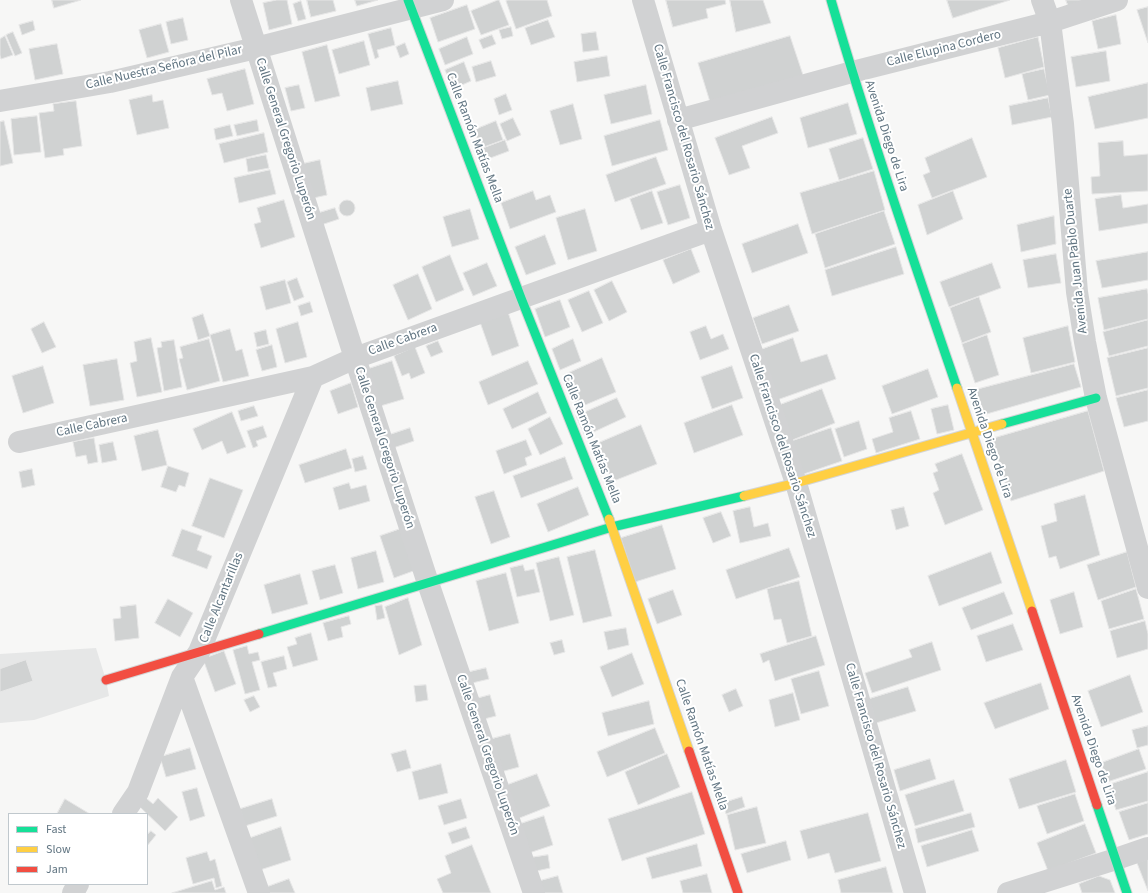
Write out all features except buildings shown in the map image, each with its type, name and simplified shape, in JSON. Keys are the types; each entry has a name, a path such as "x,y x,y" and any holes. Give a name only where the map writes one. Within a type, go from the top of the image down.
{"street":[{"name":"Calle General Gregorio Luperón","path":"241,0 428,583 534,893"},
{"name":"Calle Nuestra Señora del Pilar","path":"0,101 110,82 256,48 409,4 443,0"},
{"name":"Calle Francisco del Rosario Sánchez","path":"643,0 711,230 796,483 915,893"},
{"name":"Avenida Diego de Lira","path":"831,0 878,154 1127,893"},
{"name":"Avenida Juan Pablo Duarte","path":"1042,0 1050,22 1063,124 1077,292 1085,342 1096,398 1148,588"},
{"name":"Calle Elupina Cordero","path":"678,120 852,72 1050,22 1117,0"},
{"name":"Calle Ramón Matías Mella","path":"409,4 521,298 612,527 738,893"},
{"name":"Calle Cabrera","path":"19,442 313,378 355,358 711,230"},
{"name":"Calle Alcantarillas","path":"124,813 138,792 182,677 200,652 313,378"},
{"path":"106,680 612,527 796,483 1096,398"},
{"path":"182,677 259,893"},
{"path":"1008,893 1148,848"}],"shaded area":[{"path":"96,648 106,680 109,696 34,720 0,723 0,654"}],"traffic: fast":[{"path":"408,0 521,298 609,519"},
{"path":"831,0 876,146 957,388"},
{"path":"1002,424 1096,398"},
{"path":"259,634 612,527 744,496"},
{"path":"1097,805 1127,893"}],"traffic: slow":[{"path":"957,388 1032,611"},
{"path":"744,496 796,483 1002,424"},
{"path":"609,519 689,751"}],"traffic: jam":[{"path":"1032,611 1097,805"},
{"path":"106,680 259,634"},
{"path":"689,751 738,893"}]}
